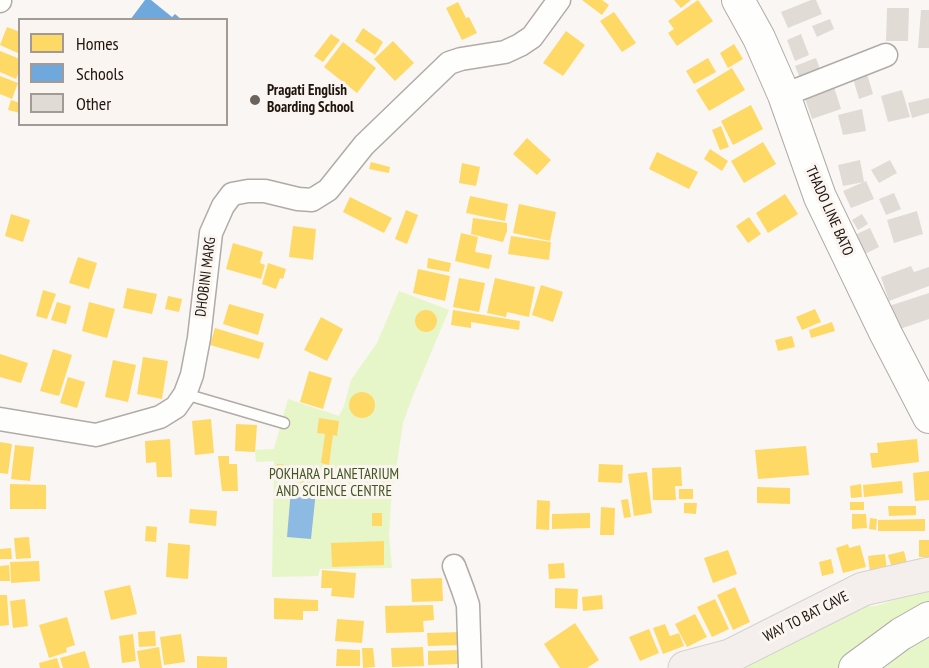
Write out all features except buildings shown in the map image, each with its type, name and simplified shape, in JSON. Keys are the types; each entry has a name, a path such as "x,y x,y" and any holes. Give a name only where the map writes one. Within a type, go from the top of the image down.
{"main road":[{"name":"THADO LINE BATO","path":"738,0 759,38 784,95 820,197 929,417"},
{"name":"WAY TO BAT CAVE","path":"685,668 730,656 863,589 929,574"},
{"path":"855,668 901,634 929,618"}],"street":[{"name":"DHOBINI MARG","path":"0,419 96,435 160,417 176,407 185,394 192,375 199,338 210,233 223,206 232,194 248,191 265,192 312,200 328,190 364,145 449,63 505,52 520,45 532,37 555,1"},
{"path":"784,95 886,55"},
{"path":"454,566 468,605 470,668"}],"lane":[{"path":"185,394 284,423"}],"green space":[{"name":"POKHARA PLANETARIUM AND SCIENCE CENTRE","path":"399,291 449,310 403,423 391,503 389,535 392,568 320,569 318,576 272,577 274,461 256,462 255,450 274,449 288,399 339,416 351,380 377,343"},
{"path":"929,588 929,668 740,668 861,606 876,606"}],"water":[{"path":"291,489 316,491 311,539 287,537"}],"place":[{"name":"Pragati English Boarding School","path":"255,100"}]}
